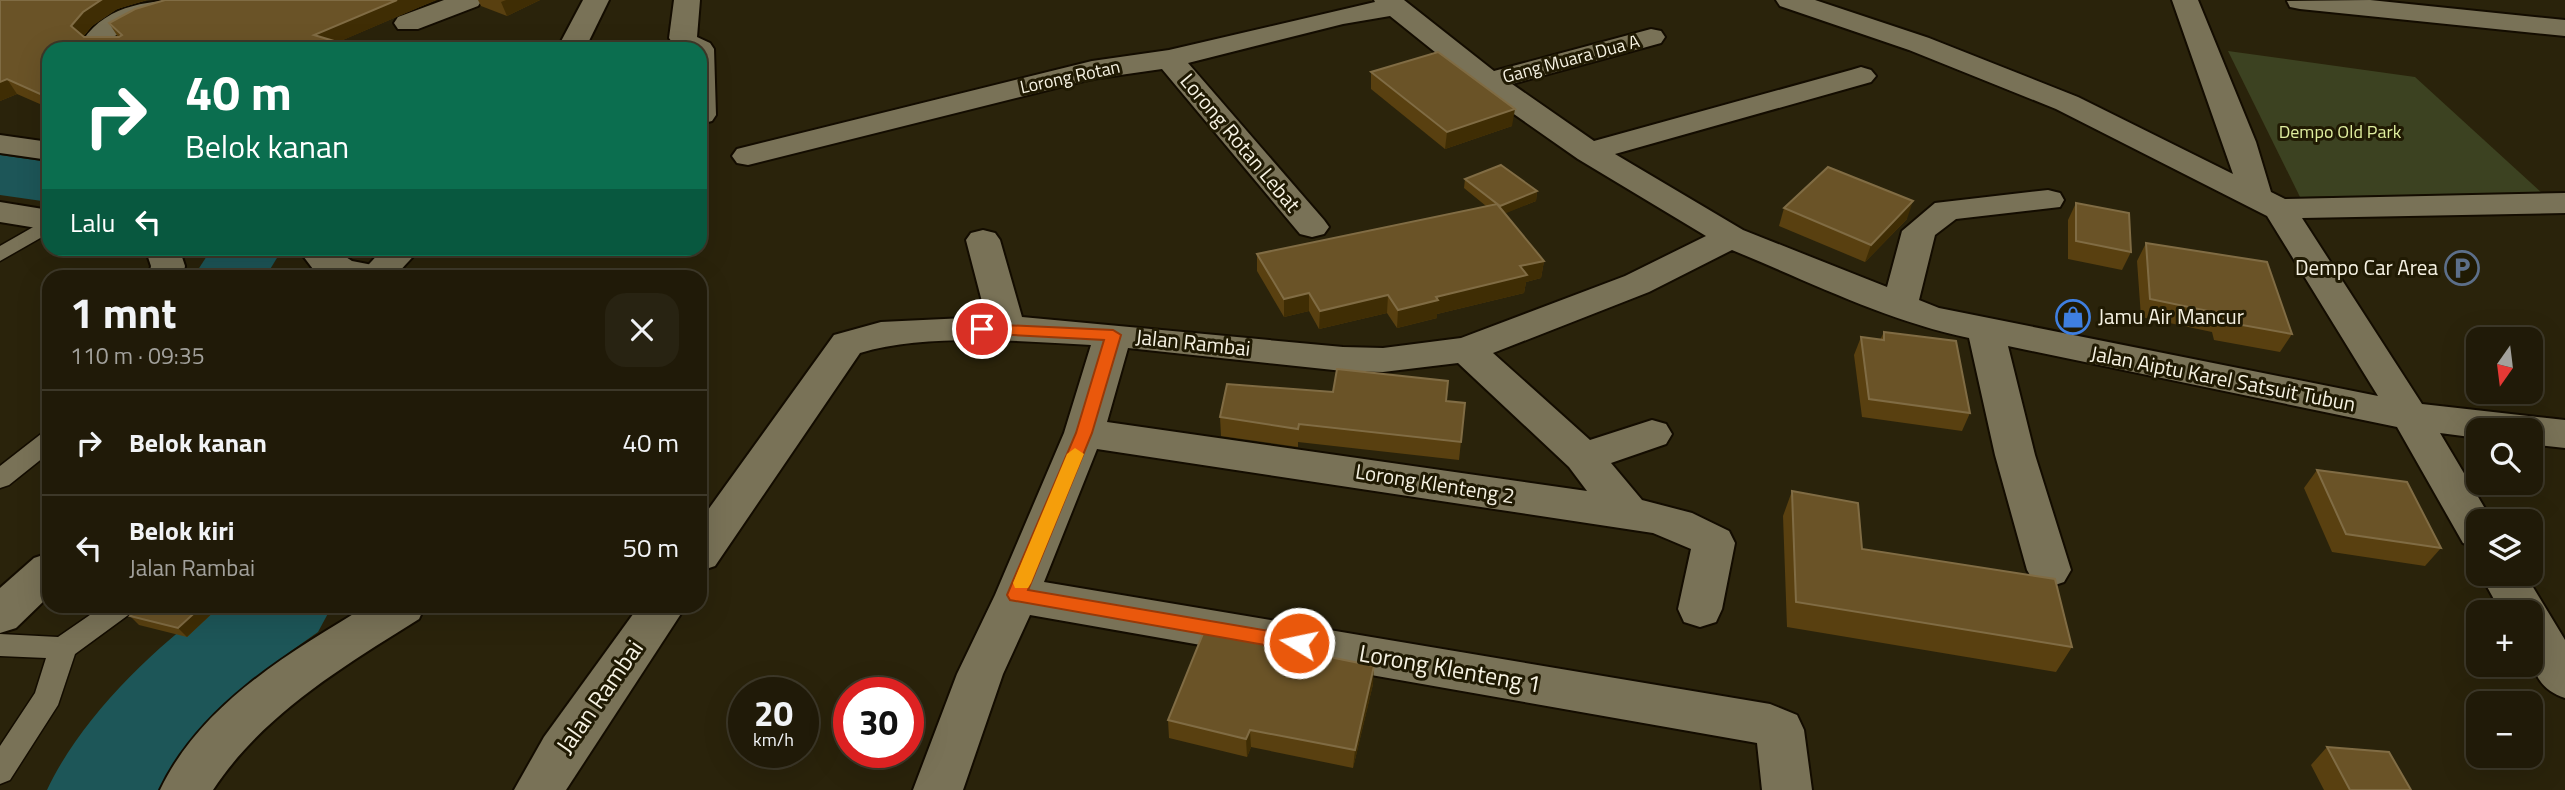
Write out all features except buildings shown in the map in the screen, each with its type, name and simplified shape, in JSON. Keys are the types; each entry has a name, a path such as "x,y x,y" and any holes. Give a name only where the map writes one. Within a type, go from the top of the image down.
{"street":[{"path":"101,42 97,40 99,33 117,22 180,0"},
{"path":"408,23 469,0"},
{"path":"575,42 596,0"},
{"path":"685,42 683,38 687,0"},
{"path":"1789,0 1919,44 2067,103 2268,204 2565,203"},
{"path":"2185,0 2240,142 2268,204 2410,416 2466,512"},
{"path":"2300,1 2565,28"},
{"name":"Lorong Rotan","path":"748,156 1079,73 1169,59 1390,4"},
{"name":"Jalan Aiptu Karel Satsuit Tubun","path":"1390,4 1490,81 1589,152 1731,237 1899,307 1930,318 1986,331 2410,416 2565,434"},
{"name":"Gang Muara Dua A","path":"1490,81 1651,37"},
{"name":"Lorong Rotan Lebat","path":"1169,59 1312,227"},
{"path":"1589,152 1861,76"},
{"path":"0,144 42,150"},
{"path":"1899,307 1919,231 1933,218 1947,210 2048,200"},
{"path":"0,212 42,221"},
{"name":"Jalan Rambai","path":"707,544 847,344 881,334 1007,328 1113,335 1343,359 1382,360 1466,350 1637,284 1731,237"},
{"path":"983,240 1007,328"},
{"path":"318,256 337,270"},
{"path":"381,270 396,256"},
{"path":"1986,331 2015,455 2049,570"},
{"path":"938,790 980,674 1017,595 1084,433 1113,335"},
{"path":"1466,350 1583,457 1630,514"},
{"name":"Lorong Klenteng 2","path":"1084,433 1375,474 1630,514 1692,528 1714,543 1700,609"},
{"path":"1583,457 1651,434"},
{"path":"0,615 42,576"},
{"name":"Lorong Klenteng 1","path":"1017,595 1760,724 1780,730 1787,790"},
{"path":"185,790 202,762 232,728 317,660 392,613"},
{"name":"Jalan Rambai","path":"540,790 561,752 659,613"},
{"path":"2543,644 2565,679"}],"lane":[{"path":"0,255 42,227"},
{"path":"0,480 42,446"},
{"path":"0,771 48,697 63,648 112,613"},
{"path":"0,645 63,648"}],"green space":[{"name":"Dempo Old Park","path":"2228,51 2415,77 2542,193 2300,197"}],"waterway":[{"path":"0,175 42,181"},
{"path":"234,270 243,256"},
{"path":"99,790 140,738 207,665 274,613"}],"slow traffic":[{"path":"1022,583 1075,454"}],"place":[{"name":"Dempo Car Area","path":"2462,268"},
{"name":"Jamu Air Mancur","path":"2073,317"}],"route":[{"path":"982,329 1007,328 1113,335 1084,433 1017,595 1299,643"}]}
